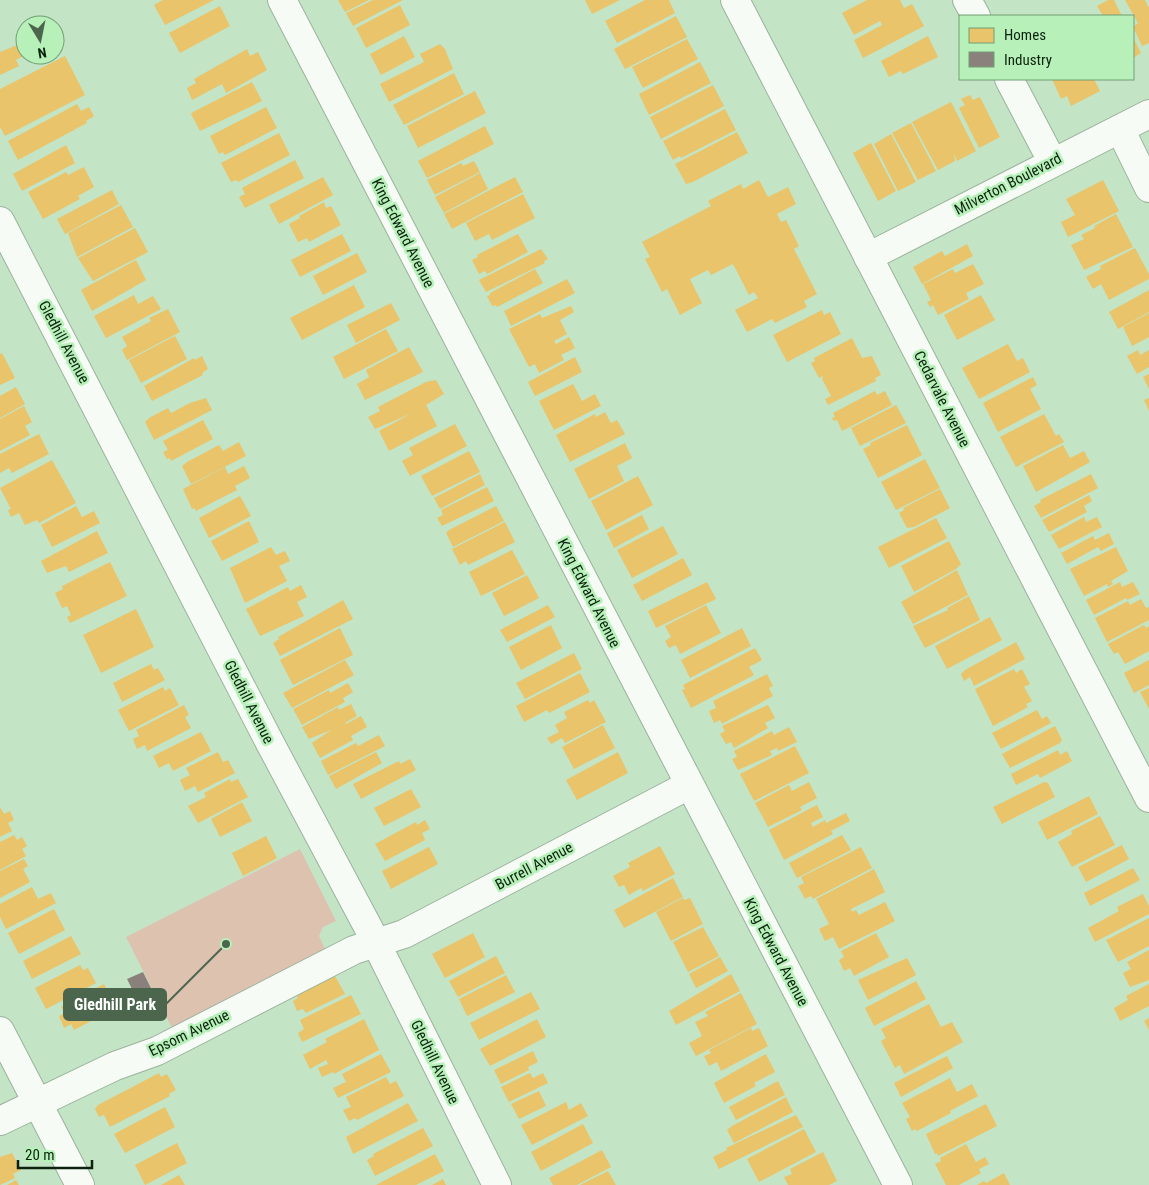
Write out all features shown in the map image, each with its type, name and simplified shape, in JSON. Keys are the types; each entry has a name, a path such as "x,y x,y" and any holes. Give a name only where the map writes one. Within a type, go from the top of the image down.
{"street":[{"name":"King Edward Avenue","path":"282,0 898,1185"},
{"name":"Cedarvale Avenue","path":"735,0 1149,798"},
{"path":"968,0 976,15"},
{"path":"1010,80 1052,161"},
{"name":"Milverton Boulevard","path":"868,257 1052,161 1149,114"},
{"path":"1120,129 1149,188"},
{"name":"Gledhill Avenue","path":"0,221 376,944 497,1185"},
{"name":"Burrell Avenue","path":"376,944 404,934 689,785"},
{"name":"Epsom Avenue","path":"0,1121 116,1066 157,1051 354,950 376,944"},
{"path":"0,1031 80,1185"}],"shaded area":[{"path":"300,849 336,921 323,927 319,936 326,951 173,1030 126,937"}],"building: Homes":[{"path":"163,0 214,0 165,25 154,5"},
{"path":"338,0 369,0 345,12"},
{"path":"373,0 403,0 353,26 346,13"},
{"path":"585,0 620,0 592,14"},
{"path":"645,0 669,0 675,13 617,43 605,21"},
{"path":"867,0 900,0 904,8 912,4 924,26 863,58 854,40 882,25 880,21 854,35 842,13"},
{"path":"1108,0 1114,0 1122,15 1102,15 1097,6"},
{"path":"1125,0 1145,0 1149,8 1149,43 1142,46 1134,29 1134,26 1138,23"},
{"path":"400,5 410,25 366,48 356,28"},
{"path":"220,6 230,26 180,53 169,33"},
{"path":"676,16 687,37 625,69 614,49"},
{"path":"404,36 415,57 381,75 370,54"},
{"path":"928,36 938,57 903,74 901,71 889,77 881,61"},
{"path":"687,39 698,59 643,88 632,67"},
{"path":"1134,39 1141,53 1134,57"},
{"path":"440,44 445,49 453,69 389,102 380,84 424,62 420,54"},
{"path":"15,46 15,65 19,66 0,75 0,52"},
{"path":"247,49 250,56 258,52 267,70 226,93 222,84 192,100 187,88 196,83 194,79"},
{"path":"65,56 85,95 5,136 0,127 0,89 47,65 65,65"},
{"path":"700,62 711,83 649,115 639,94"},
{"path":"454,73 464,94 404,125 393,105"},
{"path":"1052,80 1094,80 1100,91 1071,106 1067,96 1061,99"},
{"path":"252,82 262,101 200,131 191,114 193,112"},
{"path":"713,85 724,106 661,139 650,117"},
{"path":"475,91 486,113 418,148 407,126"},
{"path":"970,95 973,100 980,97 1000,137 979,148 959,108 965,105 961,99"},
{"path":"951,102 976,151 957,161 954,154 955,161 938,170 912,122"},
{"path":"77,104 81,111 89,107 94,116 86,121 87,123 18,160 8,141"},
{"path":"266,107 277,128 225,155 223,152 219,154 210,136"},
{"path":"725,109 736,130 681,158 680,156 673,160 663,141"},
{"path":"911,123 936,171 918,180 892,133"},
{"path":"485,126 494,144 427,178 418,161"},
{"path":"737,132 748,153 686,184 675,164"},
{"path":"279,133 290,155 238,182 236,180 231,182 221,163"},
{"path":"891,134 916,182 898,191 874,144"},
{"path":"871,143 896,191 878,201 853,153"},
{"path":"66,145 75,163 22,191 13,174"},
{"path":"295,160 304,178 245,208 239,197 245,194 242,188"},
{"path":"474,161 480,172 435,195 427,180 461,163 463,166"},
{"path":"84,167 94,187 78,196 80,199 43,219 28,192 66,172 68,175"},
{"path":"480,173 488,189 444,213 435,197"},
{"path":"323,177 333,195 279,224 269,205"},
{"path":"515,177 523,192 452,229 444,214"},
{"path":"759,180 768,197 788,187 796,204 777,214 781,222 786,220 799,246 794,249 817,294 804,301 807,307 775,323 772,319 747,332 735,310 758,298 754,292 749,295 733,264 711,275 708,270 690,279 702,303 680,315 667,289 662,292 645,259 650,257 642,242 711,206 708,201 741,184 743,189"},
{"path":"1103,180 1119,211 1068,237 1061,222 1075,215 1066,199"},
{"path":"112,190 119,204 65,234 57,219"},
{"path":"523,194 535,218 492,240 489,234 475,241 466,223"},
{"path":"324,202 326,208 331,206 341,225 309,242 307,238 298,242 289,224"},
{"path":"121,205 133,227 77,257 68,233"},
{"path":"1116,214 1133,247 1084,270 1071,245 1084,239 1081,235 1095,228 1094,226"},
{"path":"135,228 148,252 93,281 78,258"},
{"path":"342,234 351,251 300,277 291,260"},
{"path":"518,234 528,252 487,274 485,271 479,274 472,260 478,257 477,255"},
{"path":"967,244 973,256 922,284 913,267 942,251 945,256"},
{"path":"1135,248 1149,274 1149,279 1109,300 1101,284 1093,289 1086,277 1101,269 1100,266"},
{"path":"541,249 548,259 544,261 545,263 486,292 479,280"},
{"path":"357,253 367,272 323,295 313,276"},
{"path":"136,260 146,280 92,311 81,290"},
{"path":"973,264 984,284 966,293 969,299 938,315 933,305 930,307 927,302 931,300 923,284 953,269 955,273"},
{"path":"535,269 543,283 497,307 496,305 492,306 487,296 490,293"},
{"path":"567,279 575,293 511,326 504,311"},
{"path":"354,285 365,307 302,340 290,318"},
{"path":"1149,290 1149,312 1118,329 1109,312"},
{"path":"134,295 138,304 153,296 161,309 106,338 94,316"},
{"path":"981,295 995,320 957,340 944,315"},
{"path":"391,303 400,320 356,343 347,325"},
{"path":"571,306 574,312 560,320 567,334 554,341 556,344 569,337 575,348 561,355 564,360 539,373 535,364 529,367 509,329 540,314 542,318"},
{"path":"168,309 180,332 127,360 122,350 127,346 122,337 151,321 149,318"},
{"path":"822,310 824,315 830,312 841,334 787,362 773,335"},
{"path":"1149,313 1149,337 1132,346 1123,327"},
{"path":"386,329 398,351 344,379 333,357"},
{"path":"175,336 187,359 141,383 129,360"},
{"path":"852,338 862,358 872,356 881,375 875,378 876,381 828,405 825,399 831,396 822,379 823,376 819,378 811,363 815,361 814,358"},
{"path":"1008,344 1017,361 1023,358 1030,372 979,399 962,368"},
{"path":"409,347 423,372 365,400 357,384 369,377 366,370"},
{"path":"1138,350 1140,355 1149,350 1149,367 1137,374 1127,356"},
{"path":"2,353 15,378 0,385 0,354"},
{"path":"202,356 208,369 202,373 203,375 152,401 144,386 194,358 195,360"},
{"path":"575,357 582,372 535,396 528,382"},
{"path":"1149,374 1149,389 1143,377"},
{"path":"1033,377 1037,385 1030,389 1041,409 998,432 983,403"},
{"path":"436,380 444,394 426,405 437,426 389,451 379,431 410,414 375,429 368,417 380,411 378,407 426,382"},
{"path":"573,384 582,401 595,394 601,406 554,430 539,401"},
{"path":"16,387 25,404 0,418 0,396"},
{"path":"875,391 877,395 885,391 892,405 842,431 837,420 834,421 832,418 835,417 833,413"},
{"path":"206,398 212,410 154,440 145,422 149,418 168,408 171,413 190,403"},
{"path":"1149,398 1149,411 1144,400"},
{"path":"896,405 906,423 860,446 851,428"},
{"path":"24,406 32,422 25,426 30,435 0,451 0,419"},
{"path":"605,412 611,423 617,420 625,434 570,462 556,435 595,414 596,417"},
{"path":"1044,414 1056,436 1059,434 1064,442 1016,467 1000,437"},
{"path":"203,420 213,439 171,461 170,458 167,459 163,452 168,450 163,441"},
{"path":"455,424 467,446 410,476 402,461 413,455 409,448"},
{"path":"907,425 922,455 878,478 863,449 871,445 870,443"},
{"path":"39,434 49,454 12,473 9,468 0,473 0,454"},
{"path":"239,442 246,456 191,484 182,466 219,445 223,451"},
{"path":"625,443 632,458 617,466 624,481 589,499 574,469"},
{"path":"1063,445 1070,458 1084,451 1090,462 1036,492 1023,466"},
{"path":"469,451 480,472 432,496 421,476"},
{"path":"925,459 940,488 896,510 881,482"},
{"path":"52,460 76,503 39,523 37,520 25,525 19,513 11,517 8,510 11,509 0,488"},
{"path":"244,466 250,478 235,486 237,490 196,511 194,508 192,509 183,489 225,467 228,474"},
{"path":"480,474 485,485 440,509 434,498"},
{"path":"1091,474 1098,488 1041,518 1034,506 1041,502 1040,500"},
{"path":"638,476 653,505 606,530 591,501"},
{"path":"487,487 494,501 442,526 437,518 443,515 441,510"},
{"path":"940,489 950,508 914,527 907,528 899,513 904,510 903,508"},
{"path":"1089,495 1092,501 1084,506 1087,512 1049,532 1042,520"},
{"path":"240,496 251,516 209,538 199,518"},
{"path":"76,506 82,517 94,511 100,523 52,547 41,525"},
{"path":"496,506 504,521 453,547 446,533 449,530"},
{"path":"642,515 649,529 614,548 607,533"},
{"path":"1084,517 1086,522 1097,517 1102,527 1059,549 1051,535"},
{"path":"936,518 947,538 889,568 878,547"},
{"path":"249,521 259,542 222,561 211,541"},
{"path":"505,522 515,542 468,565 466,561 460,565 452,549"},
{"path":"663,526 678,554 632,578 617,550"},
{"path":"97,531 108,553 69,572 66,566 47,573 41,561"},
{"path":"1109,533 1114,544 1101,551 1098,547 1067,564 1061,553 1093,536 1095,540"},
{"path":"949,541 961,564 956,569 914,592 901,566"},
{"path":"271,547 276,555 285,551 290,561 279,566 287,581 245,603 230,568"},
{"path":"1116,547 1128,571 1111,581 1113,584 1108,587 1107,584 1084,596 1070,569"},
{"path":"512,550 525,574 481,596 469,572"},
{"path":"683,558 692,575 642,601 633,585"},
{"path":"110,562 127,596 70,623 67,617 71,615 67,606 62,608 55,593 63,589 62,586"},
{"path":"957,570 968,595 913,624 901,602"},
{"path":"527,575 539,598 504,616 492,593"},
{"path":"707,582 716,599 656,628 648,611"},
{"path":"1120,582 1122,587 1133,582 1140,594 1127,600 1126,598 1094,615 1086,600"},
{"path":"301,585 307,597 297,602 304,616 260,636 246,609 288,587 290,591"},
{"path":"969,596 980,620 925,648 913,626 948,610 947,608"},
{"path":"1141,599 1146,608 1149,607 1149,620 1107,642 1095,618 1128,601 1130,605"},
{"path":"343,600 353,619 280,656 273,643 279,639 278,637"},
{"path":"548,605 555,617 507,642 500,630"},
{"path":"706,605 721,633 680,654 676,645 669,648 665,641 671,637 665,626"},
{"path":"136,609 154,647 101,673 83,635"},
{"path":"990,617 1002,640 947,669 935,646"},
{"path":"551,625 562,648 521,670 509,647"},
{"path":"1144,625 1146,628 1149,626 1149,651 1125,664 1118,652 1114,654 1108,644"},
{"path":"340,628 353,655 293,685 280,660"},
{"path":"742,628 751,646 690,678 681,660"},
{"path":"1016,642 1025,659 974,686 970,677 964,681 961,674 965,670"},
{"path":"755,648 762,660 749,667 754,675 691,708 682,690 685,689 683,685"},
{"path":"574,653 582,669 525,699 516,683"},
{"path":"345,660 354,675 292,708 283,693"},
{"path":"1149,660 1149,685 1134,693 1124,673"},
{"path":"151,664 154,670 158,668 165,680 122,702 113,683"},
{"path":"1014,669 1016,673 1022,669 1030,684 1024,687 1032,701 1026,704 1028,707 993,726 975,689"},
{"path":"580,673 590,692 549,713 547,710 524,722 516,706"},
{"path":"767,674 773,686 769,688 773,696 722,724 720,720 714,723 709,711 716,708 713,701"},
{"path":"348,683 353,692 343,698 345,702 302,725 293,709 329,690 330,693"},
{"path":"163,687 165,691 170,688 179,705 129,731 118,710"},
{"path":"1149,688 1149,709 1140,692"},
{"path":"588,700 590,703 594,700 606,722 565,743 562,738 551,744 547,738 559,732 555,725 567,718 564,712"},
{"path":"351,704 357,716 345,723 361,716 367,727 351,736 353,740 320,758 312,743 331,730 309,739 302,727 338,707 339,710"},
{"path":"184,705 189,715 185,717 191,728 147,751 145,745 137,749 133,739 139,736 136,730"},
{"path":"768,705 775,718 765,723 768,728 734,748 731,742 726,744 720,734 725,731 722,726"},
{"path":"1037,710 1042,719 1047,716 1051,723 1001,749 992,733"},
{"path":"603,725 615,748 574,769 562,747"},
{"path":"1055,726 1062,740 1060,743 1010,768 1002,754"},
{"path":"789,727 797,742 778,751 777,748 770,751 772,755 738,770 732,759 737,757 734,751 772,731 774,735"},
{"path":"201,732 211,751 173,771 169,763 159,768 153,756"},
{"path":"379,735 385,746 328,775 321,761 356,743 358,746"},
{"path":"795,746 809,773 754,801 740,774"},
{"path":"1058,750 1060,755 1067,751 1072,761 1040,778 1038,774 1016,785 1011,774"},
{"path":"218,752 223,762 228,760 235,773 198,792 195,786 185,791 180,780 190,775 186,768"},
{"path":"376,752 382,763 336,789 329,776"},
{"path":"618,752 628,773 577,800 566,780"},
{"path":"410,759 416,770 361,799 353,784 399,761 400,764"},
{"path":"230,779 231,782 238,779 248,797 198,823 188,806 206,797 204,793"},
{"path":"809,782 817,798 800,807 802,810 768,827 755,803 789,785 792,791"},
{"path":"1044,782 1048,783 1055,797 1002,824 993,807"},
{"path":"411,789 421,807 384,826 374,808"},
{"path":"1089,796 1098,814 1047,840 1038,822"},
{"path":"242,802 252,821 220,837 211,819"},
{"path":"817,805 823,817 811,823 813,827 825,820 826,823 846,813 850,821 831,831 833,834 784,860 769,830"},
{"path":"0,807 4,814 10,811 14,820 8,823 12,831 0,837"},
{"path":"1100,816 1115,845 1072,867 1058,842 1072,834 1071,831"},
{"path":"425,820 430,829 422,833 425,840 385,861 375,844 416,822 417,825"},
{"path":"14,835 17,840 22,837 27,846 22,849 26,856 0,870 0,842"},
{"path":"842,835 851,850 797,878 789,863"},
{"path":"266,836 277,858 243,876 232,853"},
{"path":"1122,845 1129,859 1086,882 1078,867"},
{"path":"660,846 675,874 643,891 641,888 629,895 624,885 619,887 613,876 630,867 628,863"},
{"path":"429,847 438,864 391,889 382,871"},
{"path":"861,847 872,868 813,899 811,896 805,899 798,886 804,883 801,877"},
{"path":"24,859 28,866 23,869 30,882 0,898 0,871"},
{"path":"1133,868 1140,880 1090,906 1084,893"},
{"path":"874,869 885,892 851,909 852,912 856,910 859,915 885,902 895,921 839,949 833,937 825,941 819,929 829,924 816,899"},
{"path":"673,878 683,897 624,928 614,910"},
{"path":"32,887 38,899 51,893 56,903 6,929 0,917 0,904"},
{"path":"1143,894 1149,906 1149,914 1095,942 1088,928 1119,911 1117,907"},
{"path":"683,898 684,900 690,898 703,924 671,941 656,912"},
{"path":"54,909 65,930 19,954 8,933"},
{"path":"1149,918 1149,946 1118,962 1106,940"},
{"path":"703,927 719,956 688,972 673,942"},
{"path":"473,933 485,957 445,978 432,954"},
{"path":"876,933 889,957 854,976 850,968 844,971 839,960 844,957 841,951"},
{"path":"71,936 81,954 32,979 23,961"},
{"path":"1149,950 1149,980 1130,987 1123,973 1131,969 1127,962"},
{"path":"496,956 505,973 458,997 449,981"},
{"path":"720,957 728,971 696,988 689,974"},
{"path":"907,958 916,975 868,1000 858,980"},
{"path":"80,965 83,970 88,968 96,983 46,1009 35,988"},
{"path":"731,974 740,991 676,1025 669,1011"},
{"path":"506,975 515,992 467,1016 459,999"},
{"path":"335,976 345,994 306,1013 303,1009 297,1011 293,1001 298,998 296,995"},
{"path":"916,981 926,999 874,1026 865,1008"},
{"path":"104,984 116,1008 74,1030 71,1024 64,1028 59,1016 65,1013 61,1007"},
{"path":"1149,984 1149,1006 1120,1021 1114,1008 1128,1000 1126,996"},
{"path":"531,992 540,1009 479,1040 470,1023"},
{"path":"741,993 757,1024 696,1056 689,1043 702,1036 695,1022 708,1016 705,1012"},
{"path":"351,995 361,1014 302,1042 298,1033 304,1029 300,1020"},
{"path":"929,1004 941,1027 952,1022 963,1042 904,1074 900,1065 895,1068 881,1041 886,1038 881,1029"},
{"path":"1149,1018 1149,1030 1144,1021"},
{"path":"364,1019 379,1050 334,1074 333,1072 322,1077 318,1068 328,1064 326,1060 310,1069 303,1055 327,1042 325,1039"},
{"path":"537,1019 546,1037 490,1066 480,1049"},
{"path":"751,1028 752,1031 759,1028 768,1046 721,1071 717,1062 709,1066 704,1056 711,1053 709,1050"},
{"path":"533,1051 538,1062 528,1067 529,1070 501,1084 494,1070"},
{"path":"381,1054 391,1072 338,1098 333,1088 346,1082 342,1074"},
{"path":"766,1054 775,1072 754,1083 756,1086 724,1103 714,1083"},
{"path":"947,1056 953,1068 901,1097 894,1083"},
{"path":"159,1073 161,1077 167,1074 176,1090 169,1094 170,1096 110,1127 104,1115 99,1117 95,1109 98,1105"},
{"path":"530,1073 533,1078 543,1073 548,1083 509,1102 501,1087"},
{"path":"386,1077 390,1084 396,1081 404,1096 357,1120 355,1118 349,1121 343,1110 351,1107 346,1097"},
{"path":"950,1078 957,1092 972,1084 978,1096 950,1111 951,1113 917,1131 915,1129 912,1131 906,1119 910,1117 902,1103"},
{"path":"778,1081 785,1095 736,1120 729,1107"},
{"path":"539,1091 546,1106 519,1119 511,1104"},
{"path":"786,1097 793,1112 734,1143 727,1130"},
{"path":"566,1102 569,1110 581,1103 588,1116 532,1145 521,1125"},
{"path":"408,1103 418,1121 353,1154 346,1137"},
{"path":"986,1104 997,1126 938,1156 937,1153 935,1154 926,1134"},
{"path":"165,1107 175,1127 125,1153 114,1134"},
{"path":"796,1115 803,1127 719,1169 713,1157 727,1150 726,1148"},
{"path":"583,1124 593,1143 541,1171 531,1152"},
{"path":"423,1128 433,1146 375,1176 367,1160 374,1156 373,1154"},
{"path":"804,1129 816,1152 759,1182 747,1159"},
{"path":"177,1143 187,1163 145,1185 135,1165"},
{"path":"966,1144 976,1162 985,1157 989,1164 979,1169 981,1173 959,1185 946,1185 935,1164 941,1161 940,1158"},
{"path":"602,1150 611,1167 577,1185 553,1185 549,1178"},
{"path":"823,1152 837,1181 829,1185 788,1185 784,1177 792,1174 790,1169"},
{"path":"12,1153 21,1170 13,1174 15,1178 0,1185 0,1157"},
{"path":"435,1154 444,1171 416,1185 376,1185"},
{"path":"608,1171 616,1185 580,1185"},
{"path":"1004,1173 1010,1185 977,1185 984,1181 986,1183"},
{"path":"179,1175 185,1185 161,1185"},
{"path":"443,1179 446,1185 432,1185"},
{"path":"16,1180 19,1185 7,1185"}],"building: Industry":[{"path":"143,972 155,996 139,1003 127,979"}],"place":[{"name":"Gledhill Park","path":"226,944"}]}
